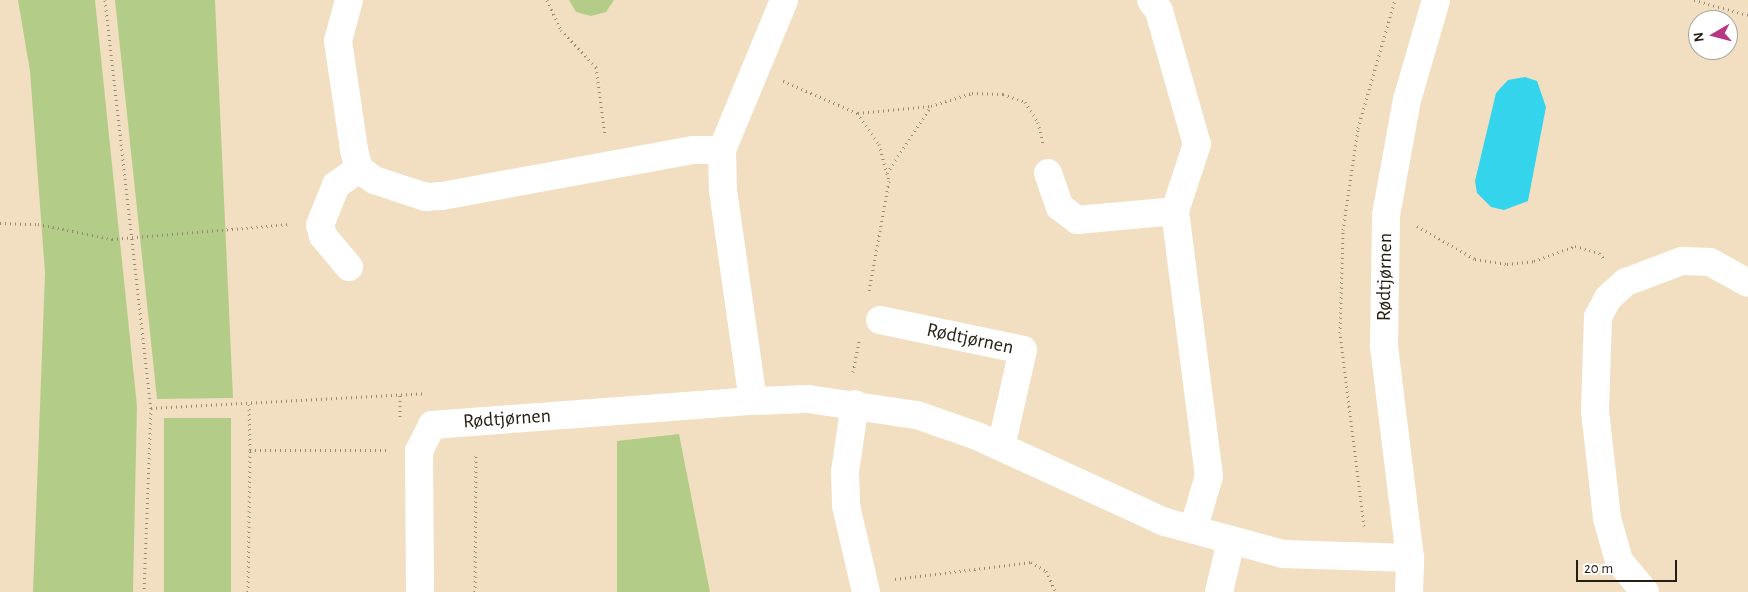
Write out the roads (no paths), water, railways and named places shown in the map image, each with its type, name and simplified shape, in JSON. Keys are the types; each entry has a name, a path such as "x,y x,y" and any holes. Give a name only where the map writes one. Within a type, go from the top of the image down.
{"street":[{"path":"349,0 338,41 359,169"},
{"path":"753,401 723,191 722,150 784,0"},
{"path":"1150,0 1159,12 1197,144 1175,211 1209,476 1193,530"},
{"name":"Rødtjørnen","path":"1410,592 1410,558 1384,346 1386,215 1407,100 1436,0"},
{"path":"359,169 409,192 434,196 609,165 722,150"},
{"path":"349,267 323,236 320,225 336,185 359,169"},
{"path":"1048,173 1060,207 1077,220 1175,211"},
{"path":"1645,592 1619,560 1607,518 1596,411 1598,318 1608,298 1626,282 1682,261 1710,262 1748,283"},
{"name":"Rødtjørnen","path":"870,325 1023,350 1001,447"},
{"name":"Rødtjørnen","path":"420,592 419,451 432,425 753,401 855,404 917,415 1001,447 1164,522 1283,554 1410,558"},
{"path":"855,404 845,472 846,506 865,588"},
{"path":"1219,592 1231,541"}],"water":[{"path":"1525,77 1537,81 1546,107 1528,201 1504,210 1491,207 1477,193 1475,181 1496,93 1508,80"}]}
